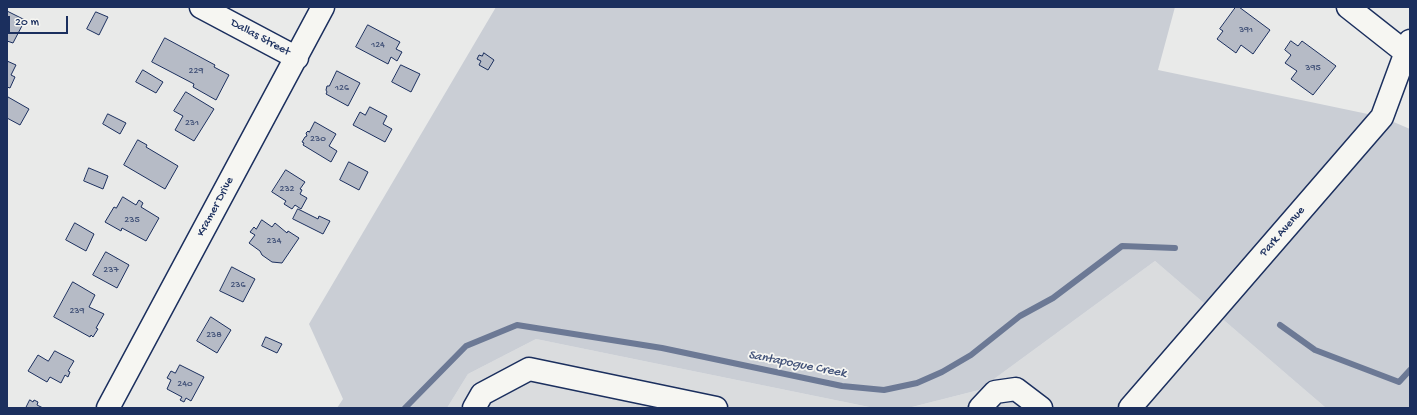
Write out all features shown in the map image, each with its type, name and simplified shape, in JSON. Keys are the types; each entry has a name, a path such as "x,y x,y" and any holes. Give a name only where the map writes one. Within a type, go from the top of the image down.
{"street":[{"name":"Dallas Street","path":"202,7 297,58"},
{"name":"Kramer Drive","path":"108,408 323,7"},
{"path":"1348,7 1409,50"},
{"name":"Park Avenue","path":"1130,408 1382,117 1409,50"},
{"path":"474,408 482,394 529,369 716,408"},
{"path":"980,408 995,392 1016,389 1041,408"}],"shaded area":[{"path":"496,7 1175,7 1158,70 1382,117 1410,129 1410,408 1326,408 1155,261 979,390 908,408 874,408 536,339 468,374 447,408 337,408 343,399 309,324"},
{"path":"1155,261 1326,408 908,408 979,390"},
{"path":"536,339 874,408 447,408 468,374"}],"building":[{"path":"1236,7 1239,7 1270,30 1253,54 1241,45 1236,53 1217,39 1223,31 1220,29"},
{"path":"7,11 25,20 13,43 7,41"},
{"path":"96,12 108,17 99,35 87,29"},
{"path":"368,25 400,42 396,49 402,52 397,61 391,57 388,64 356,47"},
{"path":"165,38 215,65 214,67 229,75 216,100 193,87 194,84 152,62"},
{"path":"1291,41 1298,46 1302,41 1336,66 1313,95 1291,79 1297,71 1285,63 1291,55 1285,50"},
{"path":"484,53 494,60 488,70 479,65 481,61 477,59 479,55 482,56"},
{"path":"7,61 16,65 11,75 15,77 10,88 7,87"},
{"path":"401,65 420,74 411,92 392,82"},
{"path":"143,70 163,82 156,93 136,82"},
{"path":"337,71 360,83 348,106 326,94 327,86 329,86"},
{"path":"186,92 214,109 194,141 175,130 183,116 174,111"},
{"path":"8,97 29,109 20,125 7,118"},
{"path":"370,107 387,116 383,124 392,129 385,142 353,125 360,112 365,115"},
{"path":"108,114 126,123 120,134 103,124"},
{"path":"315,122 336,134 329,146 337,151 331,162 303,145 304,143 302,142 307,136 306,133 308,131 309,132"},
{"path":"138,140 147,145 146,147 178,166 165,189 124,165"},
{"path":"349,162 368,172 359,190 340,180"},
{"path":"89,168 108,176 103,189 84,181"},
{"path":"286,170 305,182 300,189 302,190 300,194 307,198 301,209 295,205 292,209 284,204 286,201 272,192"},
{"path":"123,197 136,205 139,200 143,203 141,207 159,218 146,241 122,228 121,231 105,222 114,207 116,208"},
{"path":"298,209 318,219 319,216 330,221 323,234 293,219"},
{"path":"262,220 272,227 275,223 287,233 288,231 299,238 282,263 272,262 249,243 255,235 250,232 254,227 256,229"},
{"path":"75,223 94,234 86,251 66,240"},
{"path":"106,252 129,265 117,288 93,275"},
{"path":"232,267 255,279 243,302 220,291"},
{"path":"73,282 95,295 89,307 104,314 93,337 91,335 90,337 54,317"},
{"path":"211,317 231,330 217,353 197,341"},
{"path":"266,337 282,344 277,353 262,346"},
{"path":"55,351 74,361 68,371 70,372 68,377 65,375 61,383 50,377 47,382 28,371 38,355 48,361"},
{"path":"180,365 204,377 191,401 186,398 184,402 180,400 182,397 167,389 171,380 167,378 171,371 175,373"},
{"path":"30,400 33,402 34,400 38,402 37,405 43,408 26,408"}],"waterway":[{"name":"Santapogue Creek","path":"405,408 466,346 517,325 662,348 842,386 884,390 917,383 942,372 971,355 1020,316 1053,298 1122,246 1175,248"},
{"name":"Santapogue Creek","path":"1280,325 1315,350 1399,382 1410,370"}]}
